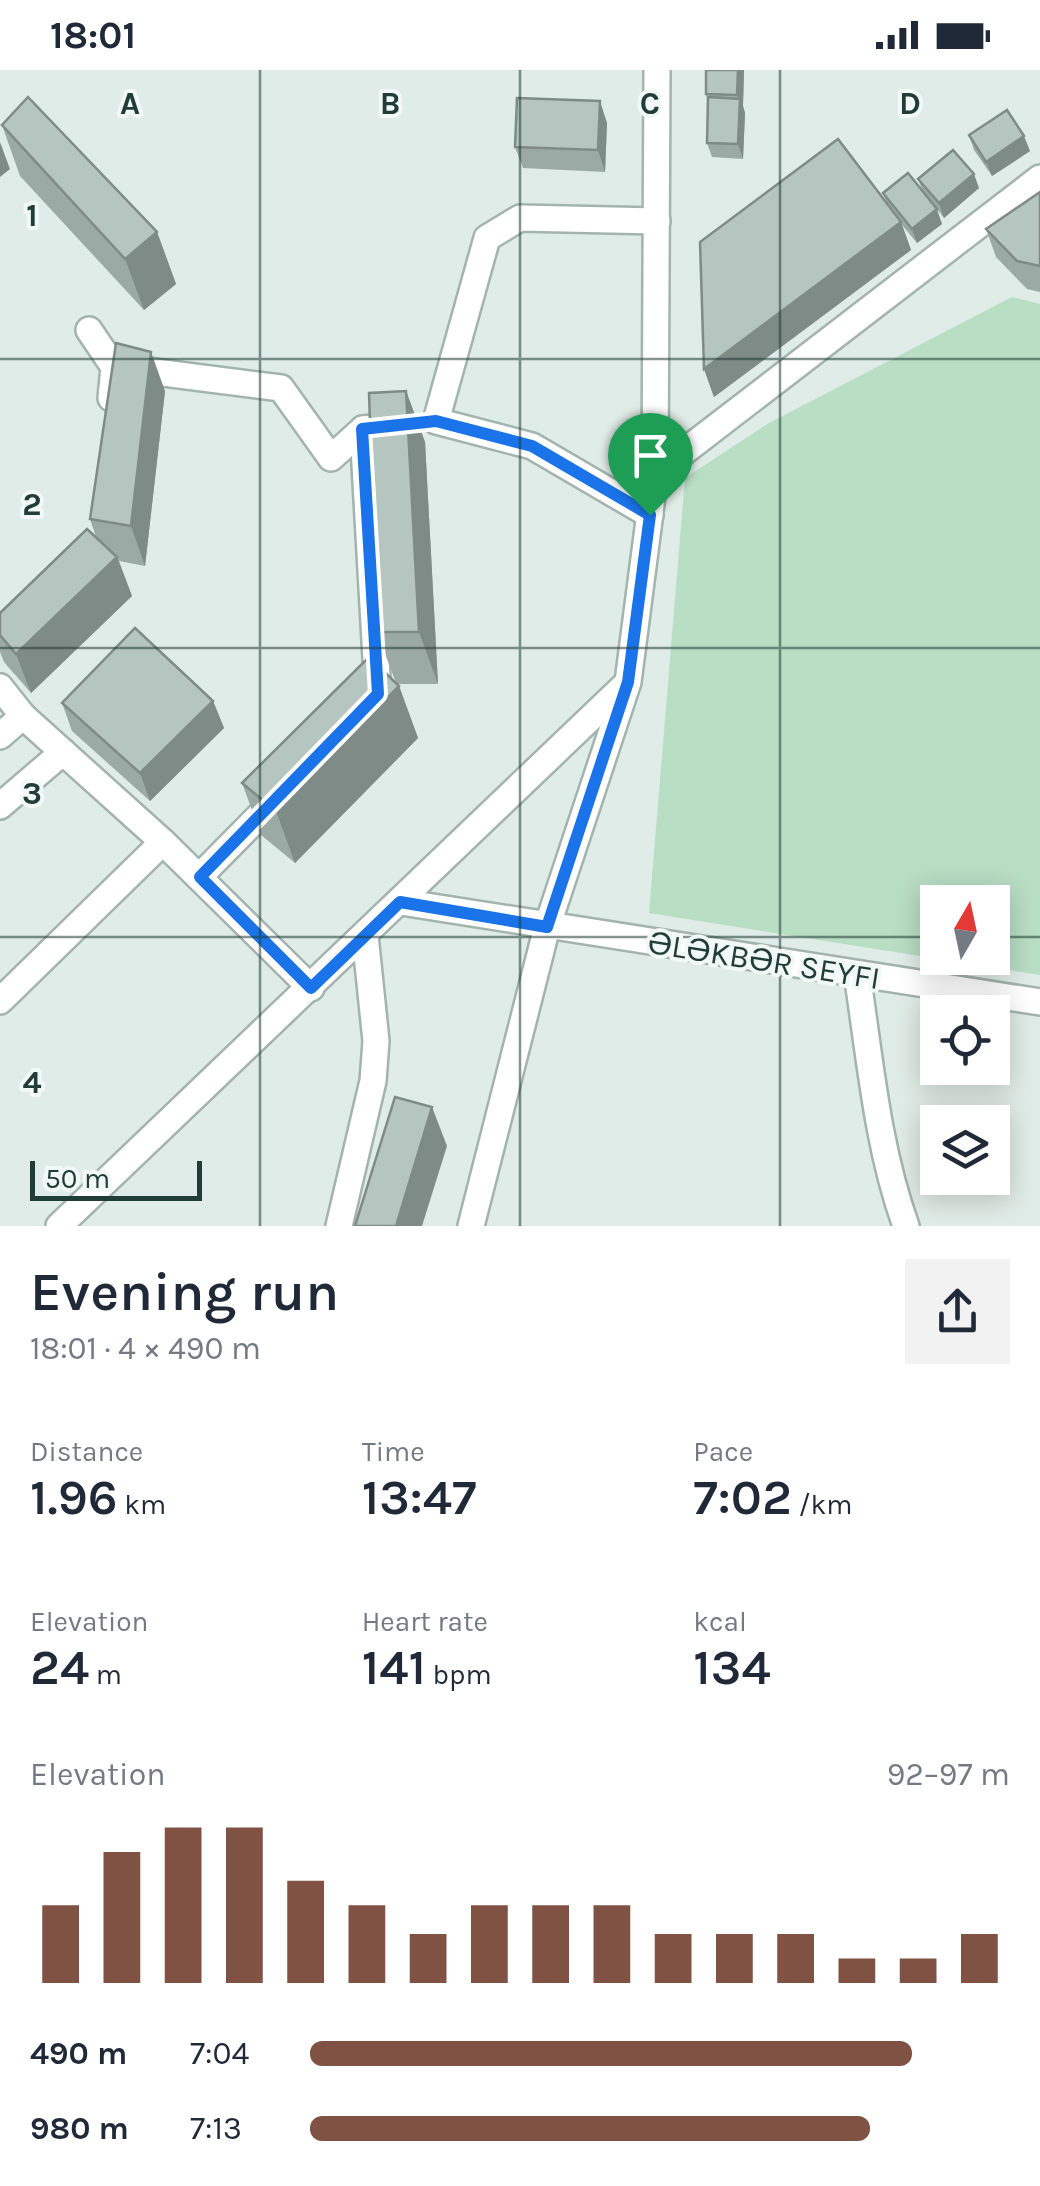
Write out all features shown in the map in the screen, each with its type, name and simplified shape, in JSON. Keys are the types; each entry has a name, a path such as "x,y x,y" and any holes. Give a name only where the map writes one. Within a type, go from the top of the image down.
{"street":[{"path":"471,1226 547,927 628,682 655,474 658,70"},
{"path":"655,474 1040,178"},
{"path":"436,421 487,238 520,218 656,222"},
{"path":"89,330 114,366 109,424"},
{"path":"114,366 281,388 331,458 362,429 436,421 532,446 650,515"},
{"path":"362,429 378,694 364,708"},
{"path":"59,1226 628,682"},
{"path":"0,687 23,716 164,842 311,988"},
{"path":"0,736 23,716"},
{"path":"0,806 63,752"},
{"path":"200,877 296,779"},
{"path":"0,1001 164,842"},
{"name":"ƏLƏKBƏR SEYFI","path":"400,902 1040,1002"},
{"path":"339,1226 373,1081 376,1041 365,935"},
{"path":"858,974 878,1109 906,1226"}],"green space":[{"path":"1012,297 1040,304 1040,975 1010,970 1010,885 920,885 920,956 649,913 685,478 769,423"}],"building":[{"path":"706,70 738,70 737,95 706,94"},
{"path":"28,97 157,232 125,259 2,125"},
{"path":"708,97 740,99 738,144 707,143"},
{"path":"517,98 600,101 598,150 515,147"},
{"path":"1007,110 1024,136 986,162 969,135"},
{"path":"838,139 901,222 704,369 700,242"},
{"path":"953,150 974,174 939,203 918,179"},
{"path":"908,173 937,209 912,229 883,193"},
{"path":"1040,192 1040,266 1017,261 986,229"},
{"path":"116,343 151,352 131,526 90,519"},
{"path":"406,391 419,632 377,632 369,393"},
{"path":"87,529 117,557 16,654 0,635 0,613"},
{"path":"135,628 213,701 140,773 62,703"},
{"path":"369,657 399,686 276,811 242,783"},
{"path":"395,1097 432,1107 396,1226 355,1226"}],"route":[{"path":"436,421 532,446 650,515 628,682 547,927 400,902 311,988 200,877 378,694 362,429 436,421"}]}
